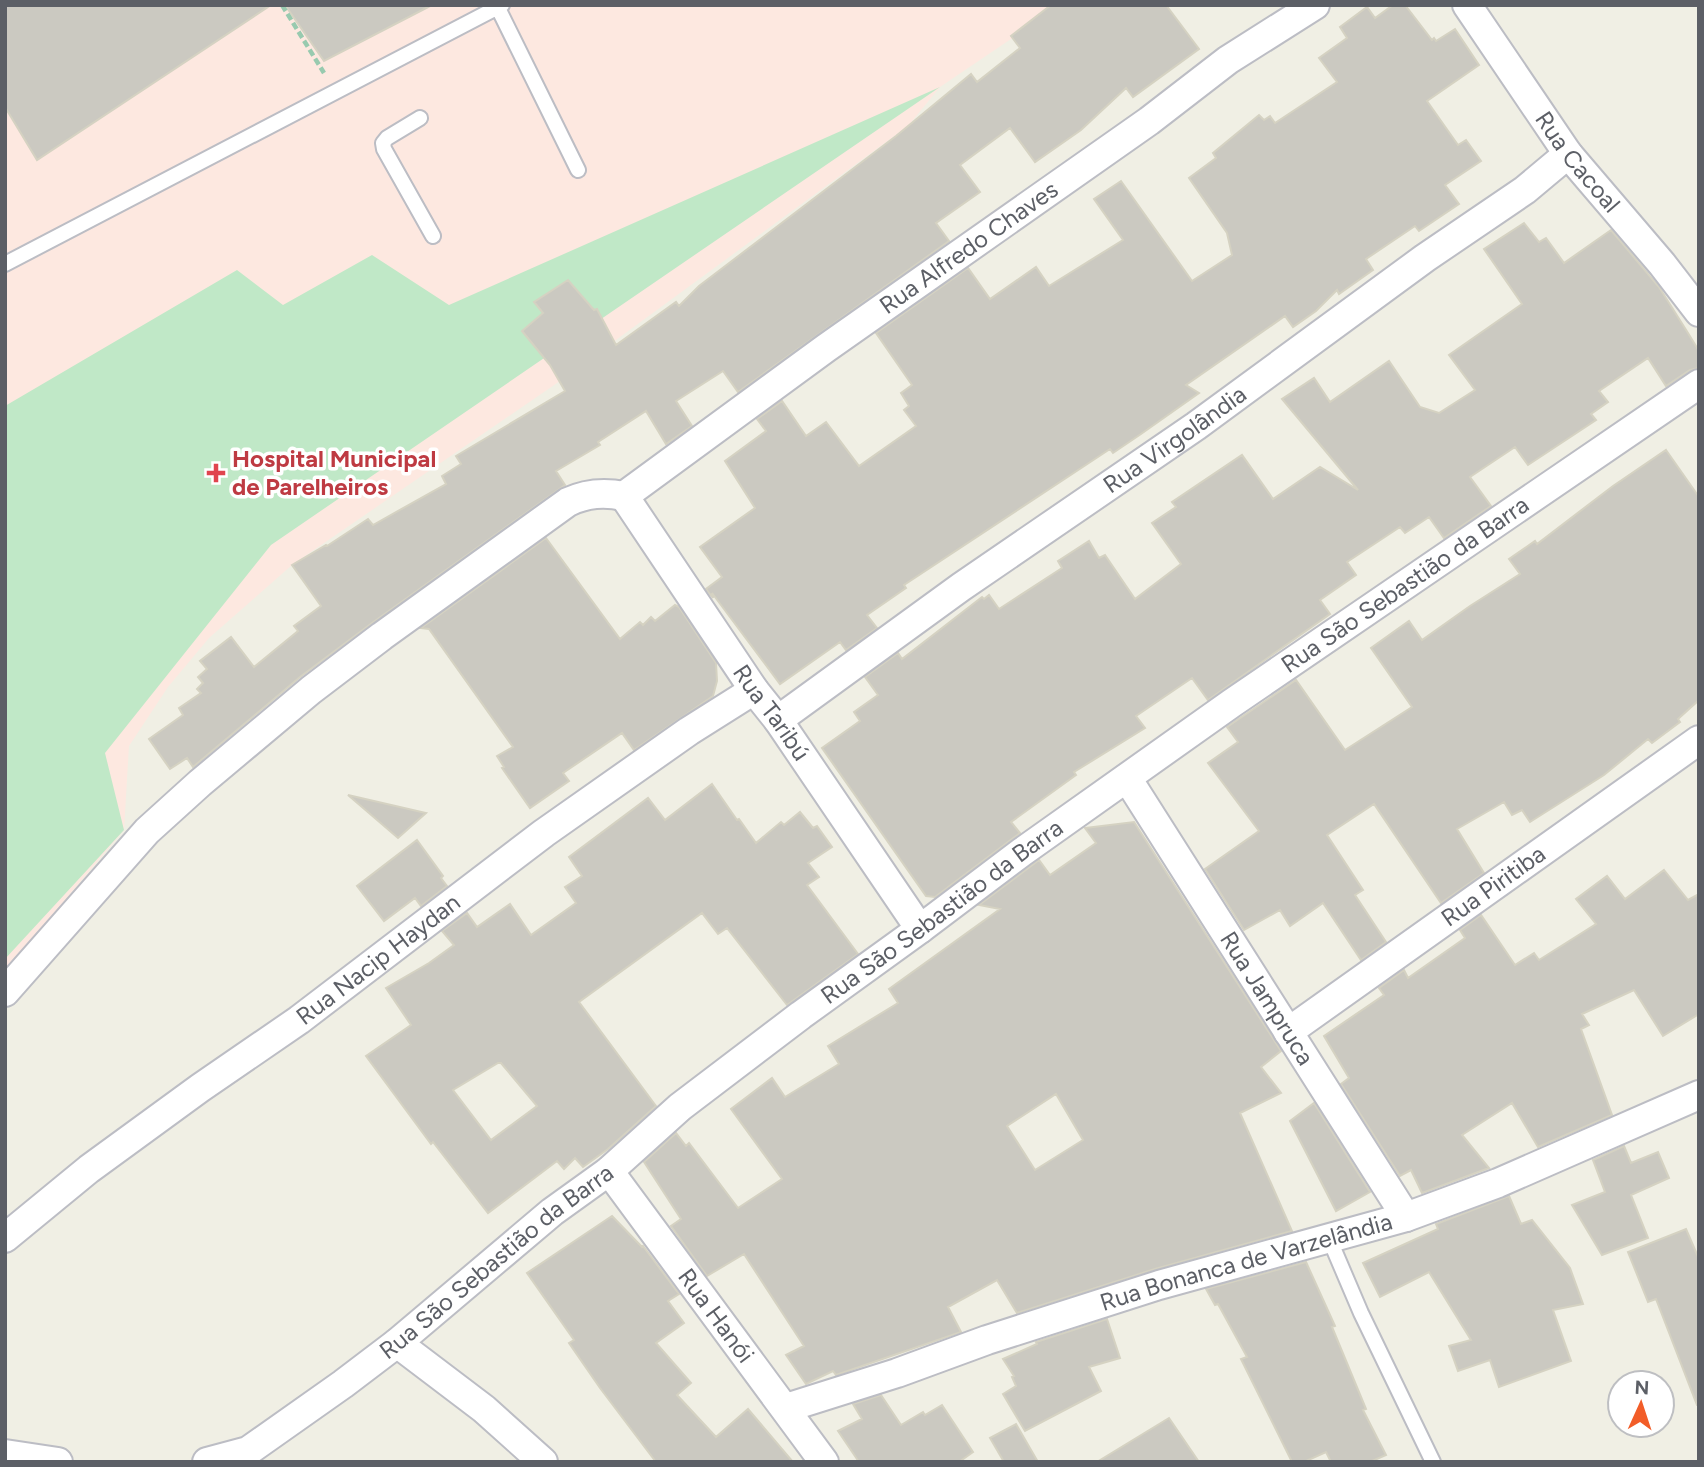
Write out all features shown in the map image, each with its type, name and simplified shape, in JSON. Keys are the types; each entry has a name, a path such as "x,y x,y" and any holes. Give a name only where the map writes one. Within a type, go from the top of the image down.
{"street":[{"name":"Rua Alfredo Chaves","path":"624,496 826,348 1149,121 1214,70 1315,5"},
{"name":"Rua Cacoal","path":"1467,5 1569,154 1699,312"},
{"name":"Rua Virgolândia","path":"778,720 961,587 1196,426 1425,258 1525,190 1569,154"},
{"name":"Rua São Sebastião da Barra","path":"207,1462 248,1451 321,1400 397,1343 552,1212 609,1171 691,1099 800,1015 1022,852 1422,572 1699,384"},
{"path":"5,992 148,831 200,783 311,690 568,502 592,494 624,496"},
{"name":"Rua Taribú","path":"624,496 754,690 778,720 920,929"},
{"name":"Rua Nacip Haydan","path":"5,1237 89,1169 299,1020 544,833 689,731 754,690"},
{"name":"Rua Piritiba","path":"1288,1032 1699,740"},
{"name":"Rua Jampruca","path":"1128,778 1406,1217"},
{"name":"Rua Bonanca de Varzelândia","path":"786,1408 897,1373 987,1339 1158,1285 1406,1217 1498,1183 1699,1095"},
{"name":"Rua Hanói","path":"609,1171 824,1462"},
{"path":"397,1343 484,1409 543,1462"},
{"path":"5,1454 58,1462"}],"lane":[{"path":"5,264 500,6 578,170"},
{"path":"420,118 383,143 433,236"},
{"path":"1329,1238 1361,1313 1433,1462"}],"path":[{"path":"282,5 327,77"}],"shaded area":[{"name":"Hospital Municipal de Parelheiros","path":"5,5 1061,5 940,87 908,126 560,381 292,565 209,638 168,687 129,746 124,830 5,971"}],"green space":[{"path":"940,87 271,545 105,753 124,830 5,959 5,406 237,270 283,305 372,255 449,305"}],"building":[{"path":"5,5 271,5 37,160 5,107"},
{"path":"285,5 432,5 324,61"},
{"path":"1051,5 1166,5 1199,49 1133,97 1126,88 1081,130 1035,162 1010,128 960,165 980,192 936,223 949,241 738,392 723,371 676,401 692,426 666,444 646,411 598,442 600,445 556,471 565,485 300,677 193,767 187,758 170,769 149,739 183,715 179,708 201,693 197,689 203,683 198,677 207,669 200,661 231,637 254,667 298,631 294,626 321,606 292,565 368,519 373,525 446,484 442,476 461,464 456,456 565,391 550,365 522,331 543,313 534,302 568,280 594,310 597,309 616,345 676,302 679,306 699,286 896,136 971,74 977,82 1020,48 1011,36"},
{"path":"1393,5 1405,5 1432,40 1434,38 1436,41 1455,29 1479,65 1427,101 1458,145 1466,140 1481,161 1445,185 1459,204 1419,231 1415,226 1366,259 1373,270 1339,294 1337,290 1316,311 1293,327 1285,316 1186,385 1199,393 1141,434 1113,453 1110,449 904,585 906,588 867,615 877,628 846,650 840,642 780,684 712,593 713,598 706,589 722,577 700,547 755,508 725,461 766,431 757,419 782,401 806,436 826,422 859,466 916,426 904,410 909,406 901,393 912,385 876,333 968,268 990,299 1036,267 1049,286 1123,240 1094,199 1121,181 1192,281 1232,255 1227,233 1189,178 1216,158 1213,153 1259,115 1264,120 1270,116 1275,123 1337,82 1319,58 1347,38 1340,27 1367,7 1375,18"},
{"path":"1524,223 1539,242 1546,238 1564,263 1611,230 1659,287 1699,351 1699,368 1690,370 1666,386 1648,358 1599,391 1608,402 1591,414 1596,420 1528,465 1515,447 1470,477 1491,506 1444,538 1429,517 1405,533 1400,527 1347,562 1356,575 1320,600 1330,614 1208,700 1192,678 1136,716 1145,728 1074,772 1076,775 1011,822 1020,833 935,897 926,896 822,748 860,721 854,712 878,695 865,677 898,653 902,659 982,597 984,599 989,595 999,609 1062,568 1058,561 1089,541 1099,558 1105,555 1135,599 1181,564 1152,523 1176,507 1172,502 1242,455 1273,499 1320,467 1358,490 1282,399 1314,378 1330,402 1389,361 1420,407 1439,413 1475,390 1449,355 1522,304 1484,249"},
{"path":"1666,450 1699,497 1699,700 1678,719 1680,722 1652,743 1648,739 1604,775 1530,822 1522,810 1512,815 1504,802 1457,829 1484,873 1441,903 1374,804 1327,835 1363,890 1355,895 1386,942 1361,960 1323,903 1290,926 1280,910 1244,930 1205,869 1259,831 1208,763 1238,742 1227,727 1296,680 1345,750 1412,707 1371,648 1409,621 1422,640 1520,574 1509,559 1535,541 1537,544 1613,486"},
{"path":"546,538 620,639 640,622 643,625 651,617 655,621 675,605 679,607 716,663 717,681 713,696 634,750 622,733 563,773 569,781 530,808 502,768 504,767 497,756 513,747 429,629 421,628"},
{"path":"712,784 756,843 781,822 784,825 800,812 813,828 817,826 832,847 808,863 819,877 807,885 858,954 787,1005 727,928 718,934 702,913 579,1002 656,1106 608,1149 583,1167 575,1158 564,1169 557,1161 488,1213 433,1142 431,1144 366,1056 411,1025 386,988 454,945 442,931 467,913 477,927 510,904 531,935 576,903 565,887 582,876 569,857 648,798 665,820","holes":["501,1063 537,1106 491,1140 453,1090"]},
{"path":"348,795 426,813 398,838"},
{"path":"1134,822 1281,1051 1261,1067 1281,1093 1240,1113 1292,1231 1155,1269 1017,1313 997,1280 948,1307 961,1332 836,1375 833,1371 806,1384 786,1355 804,1346 744,1254 707,1276 671,1226 681,1219 644,1162 676,1133 686,1146 689,1143 738,1208 782,1179 731,1109 772,1078 785,1097 839,1064 828,1046 898,1003 889,989 1000,909 979,905 1039,860 1050,875 1096,843 1085,828","holes":["1056,1094 1083,1140 1035,1170 1007,1126"]},
{"path":"417,840 443,876 441,878 447,886 421,906 415,898 384,921 357,886"},
{"path":"1664,870 1688,900 1699,894 1699,1014 1663,1036 1634,990 1582,1014 1589,1025 1581,1029 1612,1115 1538,1147 1512,1103 1462,1135 1489,1168 1422,1193 1411,1170 1400,1176 1341,1084 1349,1078 1324,1036 1384,995 1379,988 1404,970 1408,978 1465,938 1460,930 1481,915 1515,965 1534,953 1539,960 1596,924 1576,899 1607,876 1625,899"},
{"path":"1314,1103 1370,1192 1336,1211 1290,1121"},
{"path":"1624,1146 1631,1163 1658,1152 1669,1178 1631,1195 1648,1238 1602,1255 1572,1205 1605,1192 1593,1160"},
{"path":"1509,1196 1521,1224 1532,1220 1570,1268 1583,1304 1553,1310 1571,1361 1499,1387 1490,1360 1458,1371 1449,1346 1471,1340 1429,1272 1380,1297 1363,1263 1438,1229 1436,1224"},
{"path":"612,1216 643,1246 679,1294 668,1301 684,1323 656,1343 691,1383 677,1395 716,1437 748,1409 793,1462 656,1462 600,1388 569,1343 574,1340 527,1273"},
{"path":"1686,1229 1699,1259 1699,1405 1656,1299 1648,1302 1628,1252"},
{"path":"1306,1262 1335,1326 1332,1327 1366,1409 1363,1410 1386,1455 1370,1462 1331,1462 1326,1452 1304,1462 1292,1462 1241,1359 1247,1357 1218,1304 1215,1305 1206,1289"},
{"path":"1107,1319 1120,1358 1089,1367 1101,1391 1025,1431 1003,1394 1016,1386 1012,1377 1014,1376 1003,1359 1037,1344 1036,1342"},
{"path":"881,1395 901,1425 942,1405 973,1452 959,1462 859,1462 838,1431 862,1419 853,1404"},
{"path":"1169,1418 1199,1462 1097,1462"},
{"path":"1016,1424 1038,1462 1004,1462 990,1438"}],"place":[{"name":"Hospital Municipal de Parelheiros","path":"216,473"}]}
